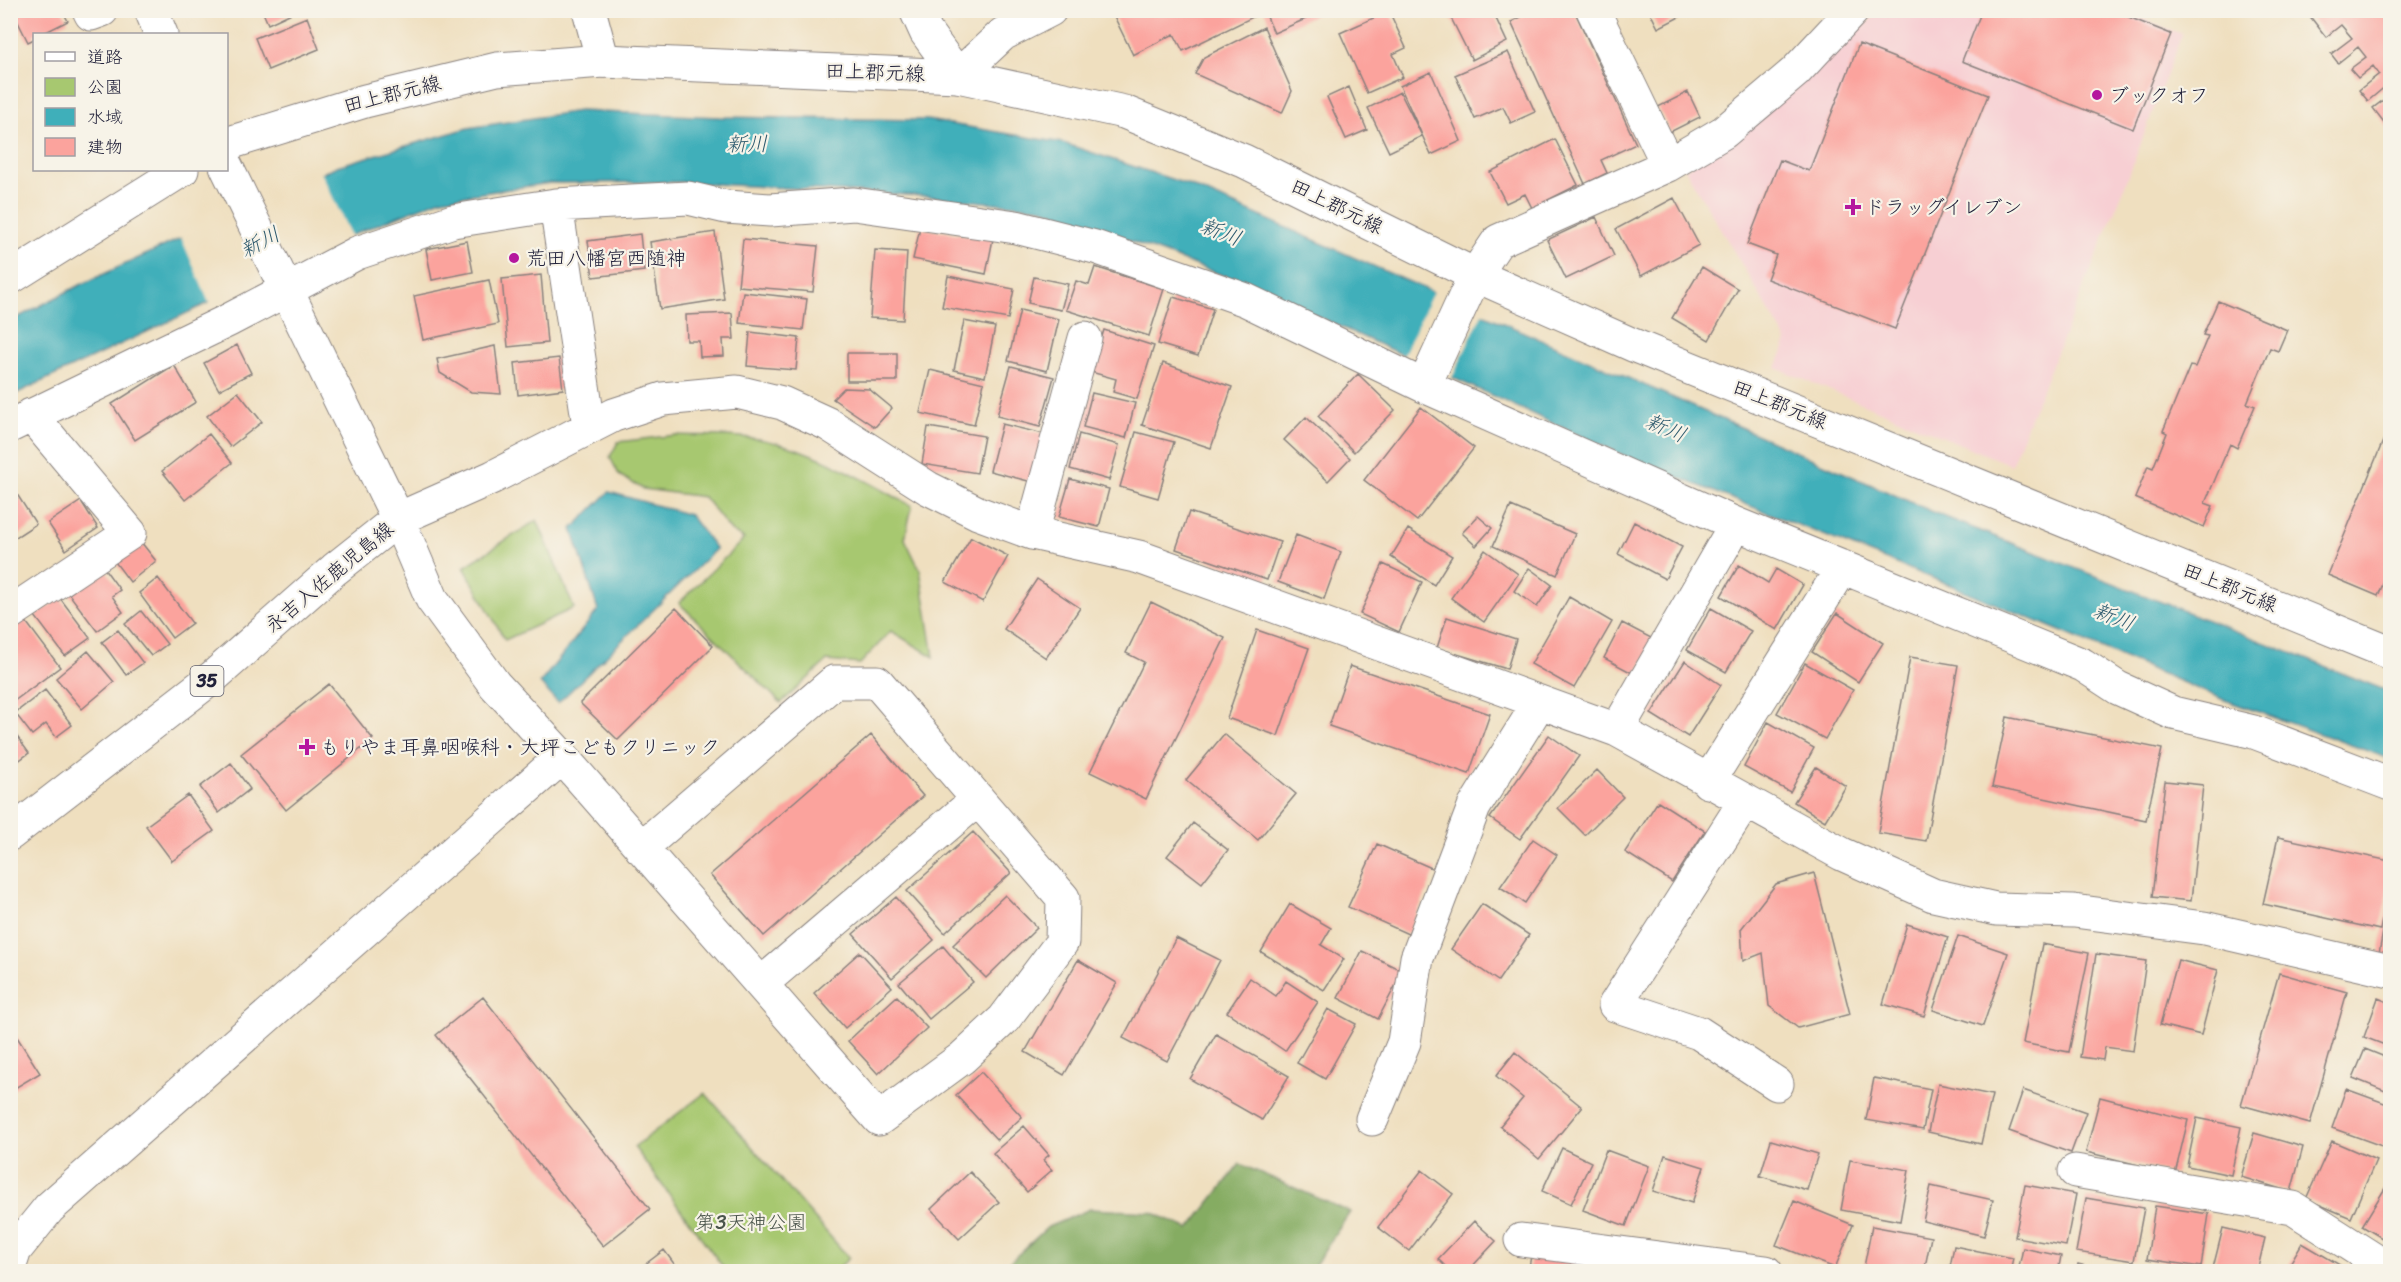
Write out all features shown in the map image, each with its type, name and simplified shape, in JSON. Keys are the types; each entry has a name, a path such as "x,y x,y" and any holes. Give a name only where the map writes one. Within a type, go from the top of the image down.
{"street":[{"path":"89,10 91,14 102,10"},
{"path":"151,10 162,33"},
{"path":"162,33 171,10"},
{"path":"589,10 603,61"},
{"path":"915,10 926,32 958,76 1003,34 1050,10"},
{"path":"1593,10 1668,165"},
{"path":"1424,386 1475,275 1498,241 1668,165 1733,125 1795,72 1853,10"},
{"name":"田上郡元線","path":"228,143 365,101 497,69 603,61 958,76 1124,112 1244,161 1475,275 1633,345 2391,653"},
{"name":"永吉入佐鹿児島線","path":"10,834 213,677 335,569 398,519 228,170"},
{"path":"10,278 180,171"},
{"path":"10,613 130,533 21,420 288,291 357,253 453,221 556,205 688,198 726,207 770,210 854,204 1016,227 1095,247 1246,300 1424,386 1736,524 2083,665 2118,688 2173,712 2254,732 2391,784"},
{"path":"556,205 589,426"},
{"path":"1032,533 1085,338"},
{"path":"641,848 834,682 877,682 1063,898 1062,942 1004,1019 962,1058 879,1119 641,848 562,757 495,685 437,606 398,519 493,477 589,426 663,399 737,392 782,404 828,424 928,488 978,513 1032,533 1139,557 1617,730 1842,854 1933,895 1996,909 2074,911 2204,928 2391,971"},
{"path":"1617,730 1736,524"},
{"path":"1708,782 1843,567"},
{"path":"1372,1119 1404,1042 1417,958 1474,807 1539,703"},
{"path":"10,1265 15,1250 49,1208 562,757"},
{"path":"761,984 978,800"},
{"path":"1744,802 1615,1005 1699,1033 1777,1084"},
{"path":"2075,1171 2293,1208 2391,1269"},
{"path":"1521,1240 1753,1271"}],"shaded area":[{"path":"1880,11 2123,11 2182,34 2121,196 2011,465 1776,368 1787,341 1685,169 1744,131"}],"green space":[{"path":"676,435 741,437 787,446 830,462 912,506 905,539 920,570 934,657 891,631 860,664 827,661 781,703 679,603 744,539 731,531 704,497 643,489 619,475 610,457 618,442"},
{"path":"537,520 574,608 505,640 464,567"},
{"name":"第3天神公園","path":"705,1093 849,1258 835,1271 726,1271 634,1147"},
{"path":"1240,1164 1350,1212 1311,1271 1000,1271 1048,1227 1090,1209 1151,1212 1189,1229"}],"water":[{"name":"新川","path":"579,111 719,117 927,120 1063,143 1189,185 1940,515 2390,692 2390,759 2222,699 1955,587 1634,460 1246,284 1042,208 926,196 679,182 550,183 441,199 361,231 11,396 11,321 76,287 337,166 468,128"},
{"path":"609,492 690,515 716,549 558,703 540,683 598,610 572,529"}],"pier":[{"path":"320,170 352,238 210,305 180,235"},
{"path":"1434,290 1483,312 1451,380 1402,358"}],"building":[{"path":"12,10 62,10 68,21 44,33 33,33 33,40 28,42"},
{"path":"262,10 298,10 268,24"},
{"path":"1111,10 1252,10 1255,16 1183,51 1174,34 1133,55"},
{"path":"1264,10 1318,10 1319,13 1274,33"},
{"path":"1447,10 1492,10 1507,42 1472,60"},
{"path":"1535,10 1574,10 1636,144 1601,160 1607,173 1585,184 1511,22"},
{"path":"1649,10 1693,10 1658,28"},
{"name":"ブックオフ","path":"1982,10 2111,10 2171,34 2133,129 1962,61"},
{"path":"2305,10 2390,10 2390,89 2387,85 2368,101 2359,90 2379,74 2373,66 2358,78 2350,69 2366,57 2358,47 2338,63 2331,54 2352,38 2341,25 2326,37"},
{"path":"1389,11 1406,48 1393,54 1403,77 1367,93 1340,33"},
{"path":"307,17 319,49 268,70 255,38"},
{"path":"1264,27 1292,91 1282,113 1195,74 1204,57"},
{"name":"ドラッグイレブン","path":"1859,44 1988,95 1895,329 1767,279 1776,255 1747,244 1780,160 1809,171"},
{"path":"1508,52 1535,112 1511,123 1503,107 1475,119 1455,75"},
{"path":"1431,72 1461,141 1431,155 1400,86"},
{"path":"1349,87 1367,130 1346,139 1327,97"},
{"path":"1400,92 1422,136 1389,152 1368,108"},
{"path":"1688,92 1700,117 1670,132 1658,107"},
{"path":"2390,95 2390,130 2373,108"},
{"path":"10,124 18,133 10,140"},
{"path":"1555,139 1578,185 1532,208 1525,194 1506,203 1490,172"},
{"path":"1674,198 1699,245 1641,276 1616,229"},
{"path":"1596,217 1614,256 1566,279 1547,240"},
{"path":"920,228 993,239 986,274 913,259"},
{"path":"715,232 724,299 660,309 650,242"},
{"path":"640,234 644,271 593,277 588,241"},
{"path":"743,239 818,246 813,292 738,286"},
{"path":"467,241 473,272 432,280 426,249"},
{"path":"875,250 907,252 903,320 870,318"},
{"path":"1095,267 1164,289 1149,336 1066,310 1076,281 1089,285"},
{"path":"1702,267 1738,289 1709,340 1672,318"},
{"path":"541,275 547,343 508,347 502,279"},
{"path":"948,276 1014,289 1008,319 942,307"},
{"path":"1034,277 1068,284 1061,310 1028,303"},
{"path":"489,280 498,324 423,340 414,296"},
{"path":"743,292 807,299 803,330 739,323"},
{"path":"1173,297 1213,309 1198,356 1158,344"},
{"path":"2218,301 2287,330 2278,351 2270,348 2247,403 2255,406 2237,448 2230,444 2205,503 2213,506 2204,527 2135,498 2148,466 2153,468 2167,433 2163,431 2190,366 2195,367 2208,336 2203,335"},
{"path":"1020,310 1059,319 1047,371 1008,361"},
{"path":"732,313 734,339 723,339 724,356 700,357 699,341 687,341 686,315"},
{"path":"964,321 995,327 985,377 954,370"},
{"path":"1104,330 1154,346 1137,399 1113,392 1116,379 1091,372"},
{"path":"750,332 799,338 796,370 747,366"},
{"path":"237,345 251,373 219,390 204,363"},
{"path":"495,346 501,394 471,392 440,373 437,359"},
{"path":"847,353 897,353 897,381 847,381"},
{"path":"559,358 563,389 518,395 515,363"},
{"path":"1163,363 1232,387 1211,448 1142,425"},
{"path":"174,365 196,402 135,440 112,404"},
{"path":"1011,366 1054,377 1040,427 997,416"},
{"path":"930,370 984,383 974,425 920,413"},
{"path":"1358,374 1395,410 1354,452 1318,416"},
{"path":"844,388 869,389 892,408 875,427 833,399"},
{"path":"238,392 262,422 230,447 207,416"},
{"path":"1092,393 1135,403 1126,438 1083,427"},
{"path":"1421,407 1474,448 1417,521 1364,480"},
{"path":"1306,417 1350,458 1328,481 1284,440"},
{"path":"1002,424 1044,434 1032,482 990,471"},
{"path":"2390,424 2390,567 2378,596 2328,575"},
{"path":"928,427 984,436 977,473 922,464"},
{"path":"1136,432 1174,442 1158,498 1120,487"},
{"path":"209,434 232,463 185,500 162,471"},
{"path":"1079,434 1119,445 1109,480 1070,469"},
{"path":"1070,479 1109,489 1099,527 1059,517"},
{"path":"13,488 36,524 13,539 10,535"},
{"path":"81,501 98,528 66,550 48,523"},
{"path":"1511,506 1575,534 1557,575 1493,546"},
{"path":"1189,512 1280,542 1267,580 1176,549"},
{"path":"1478,516 1492,528 1476,546 1462,533"},
{"path":"1634,522 1682,547 1665,579 1618,554"},
{"path":"1408,529 1452,556 1434,585 1391,557"},
{"path":"1296,535 1341,552 1324,599 1278,582"},
{"path":"971,537 1008,556 983,602 945,582"},
{"path":"141,542 156,561 130,582 115,562"},
{"path":"1485,550 1518,574 1484,622 1451,598"},
{"path":"1383,564 1422,582 1399,632 1360,614"},
{"path":"1739,565 1768,583 1776,569 1803,585 1777,630 1721,596"},
{"path":"104,568 120,590 112,596 123,612 97,631 69,594"},
{"path":"1529,568 1552,585 1537,607 1514,591"},
{"path":"158,578 192,623 172,638 139,593"},
{"path":"1037,579 1080,608 1046,658 1004,629"},
{"path":"1569,597 1612,622 1574,688 1531,664"},
{"path":"60,598 90,638 65,656 35,616"},
{"path":"1151,602 1225,638 1146,799 1090,772 1144,662 1126,653"},
{"path":"676,608 713,646 618,740 580,703"},
{"path":"1711,608 1751,631 1726,672 1687,650"},
{"path":"141,611 167,644 151,656 125,624"},
{"path":"1837,613 1883,643 1858,682 1812,652"},
{"path":"1447,617 1516,639 1507,669 1437,648"},
{"path":"24,619 60,667 10,704 10,628"},
{"path":"1622,623 1655,640 1636,675 1604,658"},
{"path":"118,630 143,663 126,675 102,642"},
{"path":"1257,630 1309,648 1278,736 1227,718"},
{"path":"88,651 114,682 82,709 56,678"},
{"path":"1910,657 1958,665 1926,841 1878,833"},
{"path":"1685,661 1721,685 1688,737 1651,714"},
{"path":"1805,663 1853,690 1825,739 1777,713"},
{"path":"1350,666 1490,714 1469,774 1329,726"},
{"name":"もりやま耳鼻咽喉科・大坪こどもクリニック","path":"329,684 373,739 286,810 241,754"},
{"path":"45,690 72,725 56,737 46,724 32,735 15,713"},
{"path":"2007,717 2162,749 2146,820 1992,787"},
{"path":"1768,722 1814,748 1790,792 1744,767"},
{"path":"10,727 29,753 10,767"},
{"path":"1224,734 1296,794 1258,840 1186,780"},
{"path":"871,735 923,796 764,936 710,875"},
{"path":"1549,735 1579,756 1520,839 1490,818"},
{"path":"231,763 250,789 219,813 200,787"},
{"path":"1816,767 1846,786 1825,821 1794,802"},
{"path":"1597,770 1623,797 1585,835 1558,808"},
{"path":"2165,781 2203,785 2191,901 2152,897"},
{"path":"188,795 214,831 172,861 146,826"},
{"path":"1658,801 1705,831 1672,882 1625,852"},
{"path":"1193,823 1228,850 1202,883 1167,856"},
{"path":"973,832 1011,873 945,933 907,891"},
{"path":"2278,837 2390,861 2390,881 2380,930 2263,904"},
{"path":"1533,839 1557,855 1525,903 1500,887"},
{"path":"1377,844 1436,870 1408,934 1348,907"},
{"path":"1814,873 1850,1014 1798,1028 1769,1006 1763,953 1743,961 1741,929 1776,884"},
{"path":"1005,895 1037,928 986,978 953,945"},
{"path":"896,897 934,940 892,978 853,934"},
{"path":"1290,904 1331,928 1321,945 1344,959 1324,990 1261,952"},
{"path":"1482,904 1529,935 1498,981 1451,949"},
{"path":"2388,904 2390,904 2390,961 2378,959"},
{"path":"1907,924 1948,937 1924,1016 1883,1004"},
{"path":"1958,936 2008,953 1983,1026 1933,1010"},
{"path":"1176,938 1220,960 1167,1061 1123,1038"},
{"path":"2042,944 2089,953 2069,1052 2023,1043"},
{"path":"943,946 973,982 929,1019 899,983"},
{"path":"1362,951 1403,971 1378,1019 1338,998"},
{"path":"860,952 892,987 845,1028 814,993"},
{"path":"2096,954 2146,961 2133,1051 2105,1047 2103,1060 2080,1057"},
{"path":"1078,960 1117,983 1064,1075 1025,1052"},
{"path":"2178,960 2218,970 2201,1035 2160,1025"},
{"path":"2279,973 2347,992 2310,1124 2241,1105"},
{"path":"1250,978 1276,996 1286,981 1318,1002 1285,1051 1227,1012"},
{"path":"897,996 927,1028 878,1074 848,1041"},
{"path":"483,997 650,1209 603,1246 436,1035"},
{"path":"2378,998 2390,1003 2390,1047 2364,1037"},
{"path":"1328,1009 1356,1024 1325,1079 1297,1063"},
{"path":"10,1026 40,1073 10,1091"},
{"path":"1216,1034 1289,1076 1262,1120 1190,1079"},
{"path":"2365,1049 2390,1059 2390,1093 2353,1078"},
{"path":"1515,1052 1582,1107 1539,1159 1500,1126 1523,1098 1496,1076"},
{"path":"981,1072 1022,1117 997,1140 956,1095"},
{"path":"1874,1078 1931,1089 1923,1130 1866,1120"},
{"path":"1938,1084 1992,1095 1981,1144 1928,1132"},
{"path":"2346,1089 2390,1105 2390,1149 2332,1128"},
{"path":"2023,1090 2086,1112 2071,1153 2009,1131"},
{"path":"2100,1097 2188,1120 2175,1174 2086,1152"},
{"path":"2197,1118 2241,1127 2231,1175 2187,1166"},
{"path":"1024,1126 1049,1155 1043,1160 1052,1170 1027,1192 993,1153"},
{"path":"2254,1133 2303,1147 2291,1192 2241,1177"},
{"path":"1771,1140 1818,1154 1807,1190 1760,1176"},
{"path":"2332,1141 2376,1160 2351,1218 2306,1199"},
{"path":"1562,1148 1591,1162 1571,1204 1542,1191"},
{"path":"1606,1150 1649,1166 1626,1226 1583,1210"},
{"path":"1665,1155 1704,1167 1692,1203 1653,1191"},
{"path":"1850,1160 1909,1170 1900,1221 1841,1210"},
{"path":"1422,1170 1453,1194 1409,1251 1378,1227"},
{"path":"970,1172 999,1202 959,1239 931,1209"},
{"path":"2390,1180 2390,1243 2362,1226"},
{"path":"2025,1185 2076,1194 2066,1246 2015,1237"},
{"path":"1931,1186 1993,1200 1984,1236 1923,1221"},
{"path":"2086,1198 2144,1208 2134,1261 2076,1252"},
{"path":"1794,1201 1853,1225 1835,1268 1776,1245"},
{"path":"2155,1206 2209,1214 2201,1267 2147,1259"},
{"path":"1474,1221 1496,1241 1467,1272 1451,1272 1438,1259"},
{"path":"1872,1226 1931,1237 1924,1272 1863,1272"},
{"path":"2223,1228 2265,1238 2257,1272 2212,1272"},
{"path":"2302,1243 2345,1268 2344,1272 2285,1272"},
{"path":"1954,1246 2013,1258 2010,1272 1949,1272"},
{"path":"2023,1248 2061,1256 2058,1272 2018,1272"},
{"path":"664,1250 680,1272 635,1272"},
{"path":"1532,1251 1590,1261 1588,1272 1528,1272"},
{"path":"2078,1264 2105,1271 2105,1272 2076,1272"}],"place":[{"name":"ブックオフ","path":"2097,95"},
{"name":"ドラッグイレブン","path":"1853,207"},
{"name":"荒田八幡宮西随神","path":"514,258"},
{"name":"もりやま耳鼻咽喉科・大坪こどもクリニック","path":"307,747"}]}
